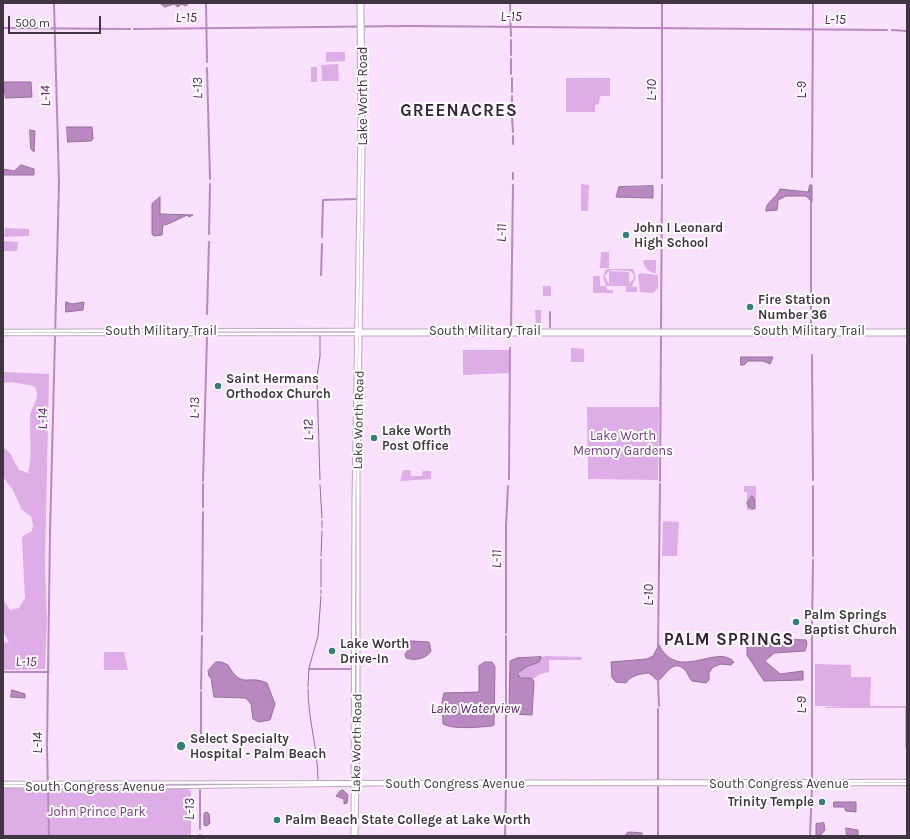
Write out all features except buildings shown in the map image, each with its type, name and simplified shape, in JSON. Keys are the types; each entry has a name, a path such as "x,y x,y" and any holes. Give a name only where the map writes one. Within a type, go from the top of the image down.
{"main road":[{"name":"Lake Worth Road","path":"360,4 361,24"},
{"name":"Lake Worth Road","path":"354,836 358,720 358,605 355,586 357,558 360,410 357,383 357,363 363,153 363,83 360,4"},
{"name":"Lake Worth Road","path":"355,783 357,754 354,736 354,710 358,568 355,547 355,470 361,379 359,332 359,38 361,29"},
{"path":"359,38 362,53"},
{"path":"359,67 363,83"},
{"path":"360,146 363,153"},
{"path":"90,334 91,332 106,330"},
{"name":"South Military Trail","path":"63,333 106,330 359,332 396,334 416,332"},
{"path":"3,331 52,333"},
{"path":"84,334 87,331"},
{"name":"South Military Trail","path":"63,333 451,331 653,334 714,332"},
{"name":"South Military Trail","path":"435,332 461,334 484,331 824,332 849,334 853,332 865,331 907,332"},
{"path":"653,334 669,331"},
{"name":"South Military Trail","path":"791,332 818,334 829,331 907,332"},
{"path":"3,334 63,333"},
{"path":"357,363 361,379"},
{"path":"354,710 358,720"},
{"path":"432,784 435,781"},
{"name":"South Congress Avenue","path":"3,785 53,786 435,781 615,784 826,784 840,781 907,782"},
{"path":"439,784 443,781"},
{"name":"South Congress Avenue","path":"53,786 119,787 130,784 355,783 544,784 560,781 618,781 647,783 652,781 907,782"},
{"path":"615,784 618,781"},
{"path":"726,784 734,781"},
{"path":"800,784 804,781"}],"green space":[{"path":"326,52 345,52 345,61 326,62"},
{"path":"338,64 339,81 322,81 321,65"},
{"path":"311,67 317,67 317,82 311,82"},
{"path":"566,78 610,78 610,96 600,96 599,104 595,105 595,112 566,112"},
{"path":"581,184 589,185 588,211 581,211"},
{"path":"5,228 29,229 29,236 4,237"},
{"path":"3,241 18,242 17,251 3,251"},
{"path":"601,252 609,252 609,268 600,268"},
{"path":"643,260 656,260 656,273 647,269"},
{"path":"606,269 633,269 636,277 632,286 606,286 603,277","holes":["610,271 630,271 634,275 633,280 629,283 629,272","608,272 609,272 609,283 605,276"]},
{"path":"640,273 658,275 658,288 653,293 640,292 638,275"},
{"path":"593,276 600,276 600,286 606,286 607,290 613,290 613,293 593,293"},
{"path":"543,286 551,286 551,296 543,296"},
{"path":"626,286 637,287 637,292 626,292"},
{"path":"535,310 541,310 541,328 536,328"},
{"path":"571,348 584,349 584,362 571,362"},
{"path":"463,350 509,350 510,373 463,375"},
{"path":"3,372 49,374 45,564 47,619 45,669 3,670 3,643 9,642 3,632 3,599 10,610 19,608 25,598 22,539 23,536 32,531 33,525 31,516 22,510 13,490 3,477 3,447 10,453 19,470 28,473 31,452 30,416 37,394 34,386 11,382 3,383"},
{"name":"Lake Worth Memory Gardens","path":"587,407 659,407 658,480 588,479"},
{"path":"403,470 410,470 411,476 422,476 423,471 431,471 431,479 400,481"},
{"path":"744,486 756,486 756,510 747,510 747,492 744,492"},
{"path":"663,521 679,522 677,556 662,556"},
{"path":"104,652 124,652 128,670 104,670"},
{"path":"541,657 582,657 582,660 549,660 549,672 540,674 533,679 519,677 520,670 539,662"},
{"path":"815,664 851,665 851,677 871,677 870,706 907,706 907,749 905,749 905,708 826,708 825,707 845,706 815,706"},
{"name":"John Prince Park","path":"3,788 188,789 191,791 191,836 3,836"}],"water":[{"path":"160,3 189,3 186,6 181,4 178,7 174,4 165,7"},
{"path":"3,82 31,82 32,97 6,98"},
{"path":"67,127 92,127 93,139 91,141 68,142"},
{"path":"30,130 35,131 34,152 31,149"},
{"path":"21,165 34,169 34,175 3,175 3,169 14,171"},
{"path":"810,185 812,185 812,202 806,196 786,196 778,200 777,210 766,211 767,205 780,189 808,192"},
{"path":"653,186 653,198 616,197 619,187"},
{"path":"160,197 160,214 193,215 189,217 187,215 163,225 162,235 154,236 152,234 152,204"},
{"path":"66,302 72,304 84,302 83,310 66,312"},
{"path":"741,357 773,357 770,364 763,361 748,361 744,365 741,365"},
{"path":"752,496 754,498 755,507 753,509 749,507 747,503"},
{"path":"778,639 806,640 807,643 805,651 774,653 765,661 780,674 803,671 803,680 764,681 747,655 747,643"},
{"path":"405,642 429,642 431,651 429,654 420,659 406,658 405,654 409,649 408,644"},
{"path":"659,645 667,656 676,661 687,662 727,657 734,662 731,665 721,664 713,667 709,673 709,680 706,683 692,681 685,670 677,666 670,669 658,681 649,673 639,674 628,680 626,683 616,682 612,678 611,662 647,659 653,656"},
{"path":"541,657 539,662 526,667 518,673 520,678 531,678 534,681 532,715 511,714 509,711 510,661 517,658"},
{"path":"216,662 221,662 228,665 233,673 241,679 267,683 275,704 270,720 259,722 253,719 251,704 246,698 214,697 211,678 208,671"},
{"name":"Lake Waterview","path":"485,662 492,662 495,667 494,725 460,728 443,724 442,702 444,693 479,692 479,666"},
{"path":"12,690 25,694 25,698 11,697"},
{"path":"343,790 348,795 347,803 344,804 344,799 336,796"},
{"path":"834,802 856,802 856,812 846,811 844,807 834,807"},
{"path":"207,812 209,814 210,823 207,826 204,825 204,814"},
{"path":"824,823 825,830 820,836 816,836 816,824"},
{"path":"846,828 858,830 858,836 847,836"},
{"path":"630,832 642,833 642,836 625,836"}],"waterway":[{"name":"L-14","path":"49,836 47,746 50,532 59,183 54,3"},
{"name":"L-13","path":"206,3 207,62"},
{"name":"L-11","path":"510,3 511,36"},
{"name":"L-10","path":"662,3 662,178"},
{"name":"L-9","path":"812,177 813,3"},
{"name":"L-15","path":"134,29 408,26 887,30"},
{"name":"L-15","path":"3,28 130,29"},
{"name":"L-15","path":"892,30 907,31"},
{"name":"L-11","path":"511,40 511,55"},
{"name":"L-11","path":"511,59 511,74"},
{"name":"L-13","path":"207,68 210,179"},
{"name":"L-11","path":"512,78 512,92"},
{"name":"L-11","path":"512,96 512,113"},
{"name":"L-11","path":"512,116 513,132"},
{"name":"L-11","path":"513,136 513,144"},
{"name":"L-11","path":"513,173 513,179"},
{"name":"L-13","path":"209,234 210,184"},
{"name":"L-11","path":"511,329 513,185"},
{"name":"L-10","path":"661,329 662,185"},
{"name":"L-12","path":"322,237 323,200 356,199"},
{"name":"L-9","path":"811,201 811,329"},
{"name":"L-13","path":"207,314 209,242"},
{"name":"L-12","path":"321,275 322,244"},
{"path":"550,312 550,327"},
{"name":"L-12","path":"317,377 320,356 320,335"},
{"name":"L-10","path":"660,481 661,335"},
{"name":"L-13","path":"203,481 207,337"},
{"name":"L-11","path":"509,479 510,348"},
{"name":"L-9","path":"812,355 813,480"},
{"name":"L-12","path":"317,380 320,480"},
{"name":"L-13","path":"203,484 203,507"},
{"name":"L-10","path":"658,647 660,484"},
{"name":"L-12","path":"320,485 322,518"},
{"name":"L-11","path":"506,633 506,527 508,486"},
{"name":"L-9","path":"813,486 813,556"},
{"name":"L-13","path":"202,631 203,512"},
{"name":"L-12","path":"322,521 322,528"},
{"name":"L-12","path":"321,556 322,531"},
{"name":"L-12","path":"321,559 321,587"},
{"name":"L-9","path":"812,629 813,560"},
{"name":"L-12","path":"308,687 309,668 318,636 321,596"},
{"name":"L-9","path":"812,632 812,778"},
{"name":"L-13","path":"201,689 202,636"},
{"name":"L-11","path":"506,636 506,780"},
{"path":"309,669 352,669"},
{"name":"L-15","path":"3,672 49,672"},
{"name":"L-10","path":"658,680 659,706"},
{"name":"L-12","path":"308,689 308,701 318,768 318,780"},
{"name":"L-13","path":"201,692 201,741"},
{"name":"L-10","path":"658,709 658,779"},
{"name":"L-11","path":"505,836 506,785"},
{"name":"L-10","path":"658,786 658,836"},
{"name":"L-9","path":"810,836 812,787"},
{"name":"L-13","path":"200,790 200,829"}],"place":[{"name":"John I Leonard High School","path":"626,235"},
{"name":"Fire Station Number 36","path":"750,307"},
{"name":"Saint Hermans Orthodox Church","path":"218,386"},
{"name":"Lake Worth Post Office","path":"374,438"},
{"name":"Palm Springs Baptist Church","path":"796,622"},
{"name":"Lake Worth Drive-In","path":"332,651"},
{"name":"Select Specialty Hospital - Palm Beach","path":"181,746"},
{"name":"Trinity Temple","path":"822,802"},
{"name":"Palm Beach State College at Lake Worth","path":"277,820"}],"district":[{"name":"GREENACRES","path":"459,111"},
{"name":"PALM SPRINGS","path":"729,640"}]}
